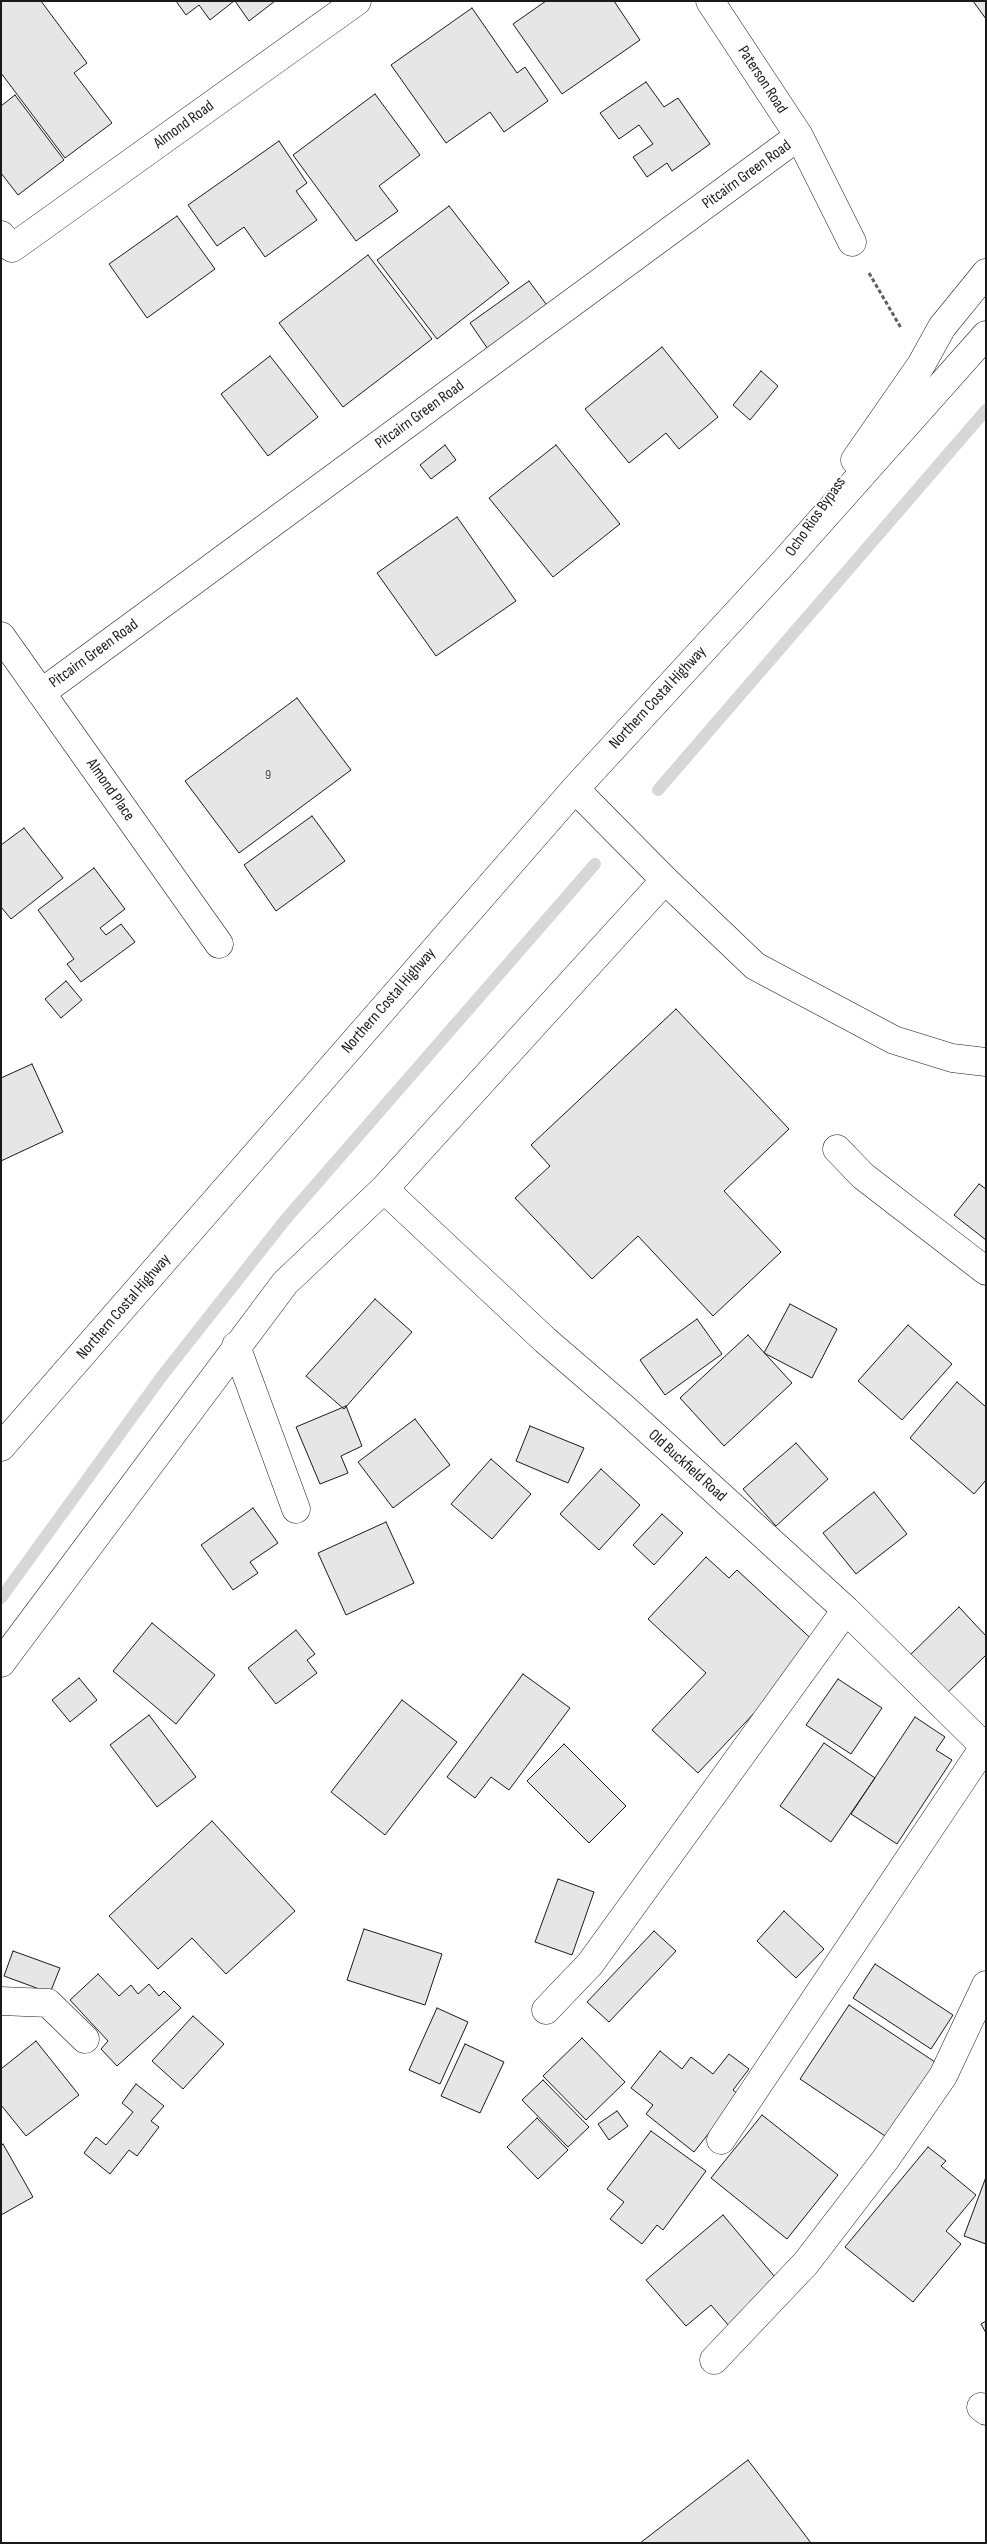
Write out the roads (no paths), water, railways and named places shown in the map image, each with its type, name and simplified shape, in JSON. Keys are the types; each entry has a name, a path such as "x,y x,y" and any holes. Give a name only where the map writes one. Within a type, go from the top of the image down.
{"street":[{"name":"Almond Road","path":"5,246 357,1"},
{"name":"Paterson Road","path":"710,1 799,136 852,242"},
{"name":"Pitcairn Green Road","path":"41,693 799,136"},
{"name":"Ocho Rios Bypass","path":"784,562 921,365 942,327 986,273"},
{"name":"Ocho Rios Bypass","path":"784,562 986,335"},
{"name":"Northern Costal Highway","path":"1,1447 575,788 784,562"},
{"name":"Almond Place","path":"1,636 219,944"},
{"path":"575,788 665,880 755,966 894,1040 952,1058 986,1062"},
{"path":"1,1663 236,1346 285,1283 384,1189 665,880"},
{"path":"838,1149 863,1176 986,1271"},
{"name":"Old Buckfield Road","path":"384,1189 546,1340 625,1409 846,1610 985,1747"},
{"path":"236,1346 296,1509"},
{"path":"546,2010 590,1964 846,1610"},
{"path":"721,2140 985,1747"},
{"path":"714,2360 806,2262 885,2160 944,2076 986,1985"},
{"path":"1,2002 48,2004 85,2039"}],"waterway":[{"path":"658,790 986,410"},
{"path":"1,1598 162,1376 285,1220 595,864"}]}
